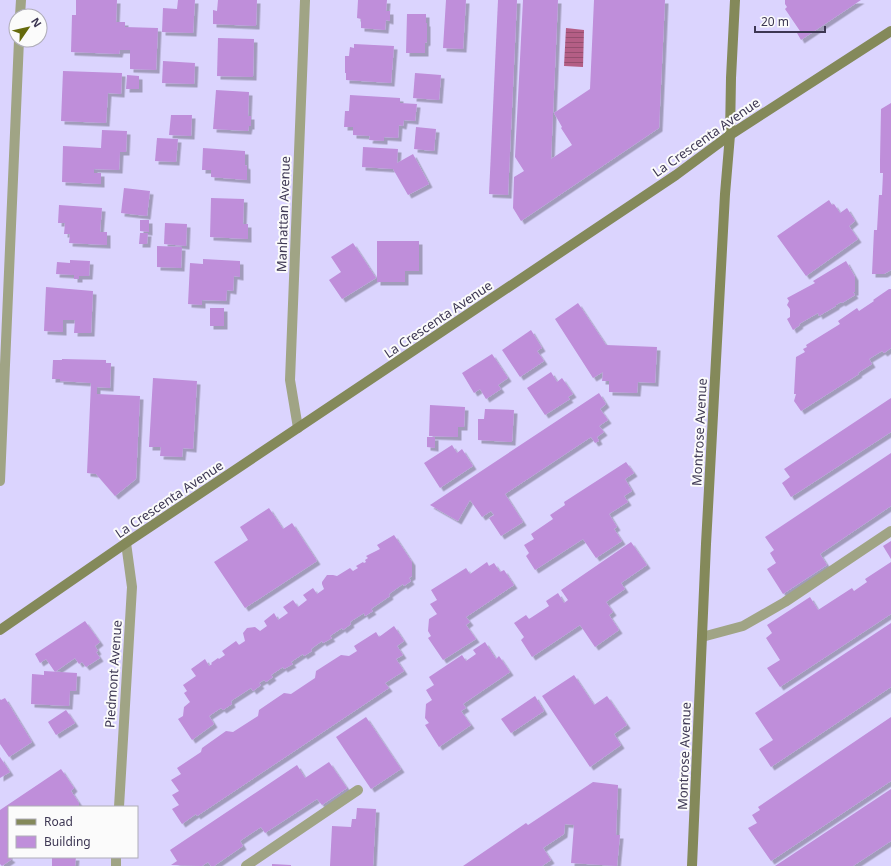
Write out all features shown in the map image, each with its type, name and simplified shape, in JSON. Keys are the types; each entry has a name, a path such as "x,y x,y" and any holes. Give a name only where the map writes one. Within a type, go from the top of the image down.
{"main road":[{"name":"Montrose Avenue","path":"692,866 723,224 730,135 734,0"},
{"name":"La Crescenta Avenue","path":"0,630 126,543 676,175 730,135 891,31"}],"street":[{"name":"Manhattan Avenue","path":"298,428 290,380 305,0"},
{"path":"0,481 19,48"},
{"path":"702,637 743,626 779,606 891,531"},
{"name":"Piedmont Avenue","path":"119,806 132,587 126,543"},
{"path":"246,866 358,790"}],"shaded area":[{"path":"566,28 584,30 583,67 564,66"}],"building":[{"path":"76,0 117,0 116,22 125,22 125,27 158,28 156,70 130,69 130,50 120,50 119,54 71,52 72,15 76,15"},
{"path":"178,0 195,0 193,33 162,32 163,8 177,9"},
{"path":"218,0 257,0 256,26 213,24 213,10 217,11"},
{"path":"358,0 387,0 386,11 390,11 390,21 386,20 385,30 361,28 361,19 357,18"},
{"path":"446,0 466,0 463,49 443,48"},
{"path":"498,0 517,0 508,195 489,194"},
{"path":"523,0 558,0 551,159 572,145 561,128 562,127 554,113 590,89 594,0 665,0 659,128 521,221 513,208 514,177 524,171 515,157"},
{"path":"785,0 861,0 801,40 797,33 800,31 785,9 787,7"},
{"path":"407,14 426,14 427,42 425,43 425,53 406,53"},
{"path":"218,38 254,39 253,77 217,76"},
{"path":"354,44 394,46 391,83 346,80 345,56 349,56 350,47 354,48"},
{"path":"163,61 195,63 194,84 162,83"},
{"path":"63,71 122,73 121,94 108,93 106,123 61,121"},
{"path":"415,73 441,75 439,100 413,98"},
{"path":"127,75 139,76 139,89 126,89"},
{"path":"216,90 249,92 248,116 251,116 251,126 249,126 248,131 213,129"},
{"path":"350,95 400,98 400,103 417,104 415,121 404,120 403,126 399,125 398,138 384,137 384,141 369,140 370,136 353,135 353,127 344,127 345,111 349,111"},
{"path":"891,103 891,270 884,274 872,274 874,230 877,230 879,195 882,195 883,173 880,173 881,109"},
{"path":"171,115 192,115 191,136 169,135"},
{"path":"416,127 436,129 434,151 414,149"},
{"path":"102,130 127,131 126,152 120,152 119,170 94,169 94,173 101,173 101,184 62,182 63,146 101,148"},
{"path":"157,138 178,139 176,162 155,161"},
{"path":"363,147 398,149 397,163 413,154 429,184 408,195 393,169 362,167"},
{"path":"203,148 245,151 247,180 211,177 211,170 202,170"},
{"path":"124,188 150,191 147,216 121,213"},
{"path":"211,198 244,199 243,224 248,224 248,239 210,237"},
{"path":"829,200 832,205 834,204 840,213 847,208 855,221 849,226 858,239 806,276 777,236"},
{"path":"59,205 102,208 100,232 107,232 107,245 69,243 70,234 64,234 65,223 58,223"},
{"path":"140,220 149,220 149,232 140,231"},
{"path":"165,223 187,224 186,246 164,244"},
{"path":"140,233 148,233 147,244 139,244"},
{"path":"377,241 419,241 419,271 405,271 405,282 377,282"},
{"path":"353,243 376,278 342,299 329,280 341,272 331,257"},
{"path":"157,246 182,247 181,268 157,267"},
{"path":"203,259 240,261 240,277 234,276 233,291 227,290 226,301 202,300 202,305 188,304 190,263 203,264"},
{"path":"70,260 90,261 89,276 79,276 79,279 74,279 74,275 56,274 57,262 70,263"},
{"path":"846,261 855,277 855,292 853,292 855,295 819,316 818,313 799,324 800,325 793,330 787,319 790,317 790,309 787,305 789,301 787,298 815,283 813,281"},
{"path":"46,287 93,291 91,333 74,333 75,320 63,320 63,332 44,331"},
{"path":"891,289 891,348 884,353 882,351 869,359 872,364 858,373 859,374 801,411 794,401 796,394 794,394 796,357 805,352 803,349 807,347 806,345 840,324 838,321 857,308 859,311"},
{"path":"578,303 606,345 657,347 655,383 638,382 637,393 609,392 609,381 602,381 603,372 593,378 555,319"},
{"path":"210,308 224,308 224,326 210,326"},
{"path":"531,330 542,348 537,351 544,361 520,377 502,350"},
{"path":"492,354 508,378 498,385 501,389 486,399 480,389 474,393 462,373"},
{"path":"53,360 106,360 106,363 111,363 110,388 97,387 97,394 140,396 136,479 115,496 96,474 87,473 91,383 52,379"},
{"path":"551,372 557,382 562,378 573,394 568,397 570,399 545,415 527,388"},
{"path":"153,378 197,381 193,449 183,448 182,457 160,456 161,447 149,447"},
{"path":"599,393 606,404 600,409 608,420 599,426 604,432 597,437 599,441 595,443 591,437 505,494 523,522 501,536 489,518 494,515 491,511 482,517 470,500 458,521 430,505"},
{"path":"891,398 891,432 791,497 782,483 790,477 784,469"},
{"path":"430,405 465,407 464,427 458,427 458,437 429,436"},
{"path":"485,409 514,410 512,442 478,440 478,419 484,419"},
{"path":"427,437 435,437 435,448 427,447"},
{"path":"452,445 457,453 462,449 473,466 440,488 424,463"},
{"path":"891,453 891,506 820,554 827,565 783,594 767,569 776,563 770,553 774,550 765,537"},
{"path":"626,462 634,473 625,479 632,491 624,496 628,502 609,514 617,527 614,529 622,541 596,558 583,539 535,570 526,556 529,553 524,545 534,539 531,534 553,519 550,515 565,505 564,502"},
{"path":"269,508 283,529 292,523 317,561 245,608 214,562 248,540 240,527"},
{"path":"394,535 412,562 412,576 409,578 411,581 404,586 403,584 389,594 390,596 371,609 373,611 365,616 364,613 350,622 351,624 343,630 342,628 330,636 332,638 323,643 322,641 311,649 312,651 304,656 303,654 291,662 293,664 284,669 283,667 271,675 273,677 266,682 264,680 259,683 261,685 253,691 251,688 231,701 232,704 223,710 221,708 209,716 214,724 192,740 178,719 183,716 184,707 190,702 184,693 187,691 183,685 196,676 191,669 205,659 209,666 218,658 219,659 225,655 222,651 236,641 239,645 245,641 243,633 247,628 255,627 260,631 267,626 264,621 274,613 278,620 288,613 283,607 293,600 298,607 307,600 303,595 313,588 317,594 324,589 322,582 327,575 337,576 350,568 353,571 358,568 356,566 366,562 365,560 368,558 366,556 380,549 377,545"},
{"path":"891,541 891,559 883,546"},
{"path":"631,542 647,565 621,583 625,589 606,602 613,612 609,615 619,630 595,647 580,625 532,657 521,640 524,637 514,623 526,615 529,619 549,606 546,601 558,593 564,603 568,600 561,590"},
{"path":"487,562 489,566 494,563 500,572 504,570 514,585 466,617 470,622 466,625 476,639 443,660 428,638 431,636 428,631 429,619 437,614 430,604 437,600 431,590 466,568 470,574"},
{"path":"891,562 891,614 780,687 767,668 780,660 766,638 772,633 767,625 810,597 818,610 852,588 854,591 867,582 865,579"},
{"path":"85,621 100,642 95,646 98,651 96,652 100,658 86,667 82,662 79,664 75,658 55,672 46,659 40,663 35,654"},
{"path":"891,623 891,687 771,767 759,749 773,740 755,713"},
{"path":"394,626 404,641 397,646 403,655 396,659 404,671 385,683 389,688 197,816 196,814 182,824 172,809 179,805 172,795 179,791 171,780 181,774 177,768 201,752 202,748 226,731 233,732 258,716 259,710 284,693 291,694 315,678 316,671 341,655 349,656 357,651 354,646 376,632 379,637"},
{"path":"485,642 496,659 499,656 510,672 463,704 466,708 461,711 471,725 439,747 425,725 429,723 425,718 426,704 432,700 426,690 434,685 429,677 462,655 466,661 476,654 473,650"},
{"path":"44,671 77,673 76,691 70,691 69,706 31,704 32,674 44,675"},
{"path":"574,675 594,705 607,696 627,725 614,734 621,745 590,767 542,696"},
{"path":"535,696 544,711 511,733 501,719"},
{"path":"5,698 32,742 9,757 0,744 0,699"},
{"path":"66,710 75,723 56,735 48,722"},
{"path":"366,717 401,769 371,789 336,737"},
{"path":"891,717 891,781 771,861 748,828 757,823 752,815 760,810 758,807"},
{"path":"0,757 10,772 0,778"},
{"path":"329,762 347,788 322,805 317,799 265,833 261,827 240,841 243,846 214,866 211,866 208,862 202,866 171,865 177,861 170,850 297,765 305,778"},
{"path":"61,769 74,788 71,791 79,803 79,806 8,806 8,858 12,859 2,866 0,864 0,810"},
{"path":"593,782 618,785 616,835 620,835 617,866 571,863 574,825 565,824 564,834 543,848 551,860 542,866 463,866 526,823 528,825"},
{"path":"891,789 891,841 853,866 775,866"},
{"path":"357,808 376,809 373,866 330,866 332,826 351,827 352,819 356,819"},
{"path":"52,858 76,858 75,866 52,866"},
{"path":"272,864 291,865 291,866 272,866"}]}
